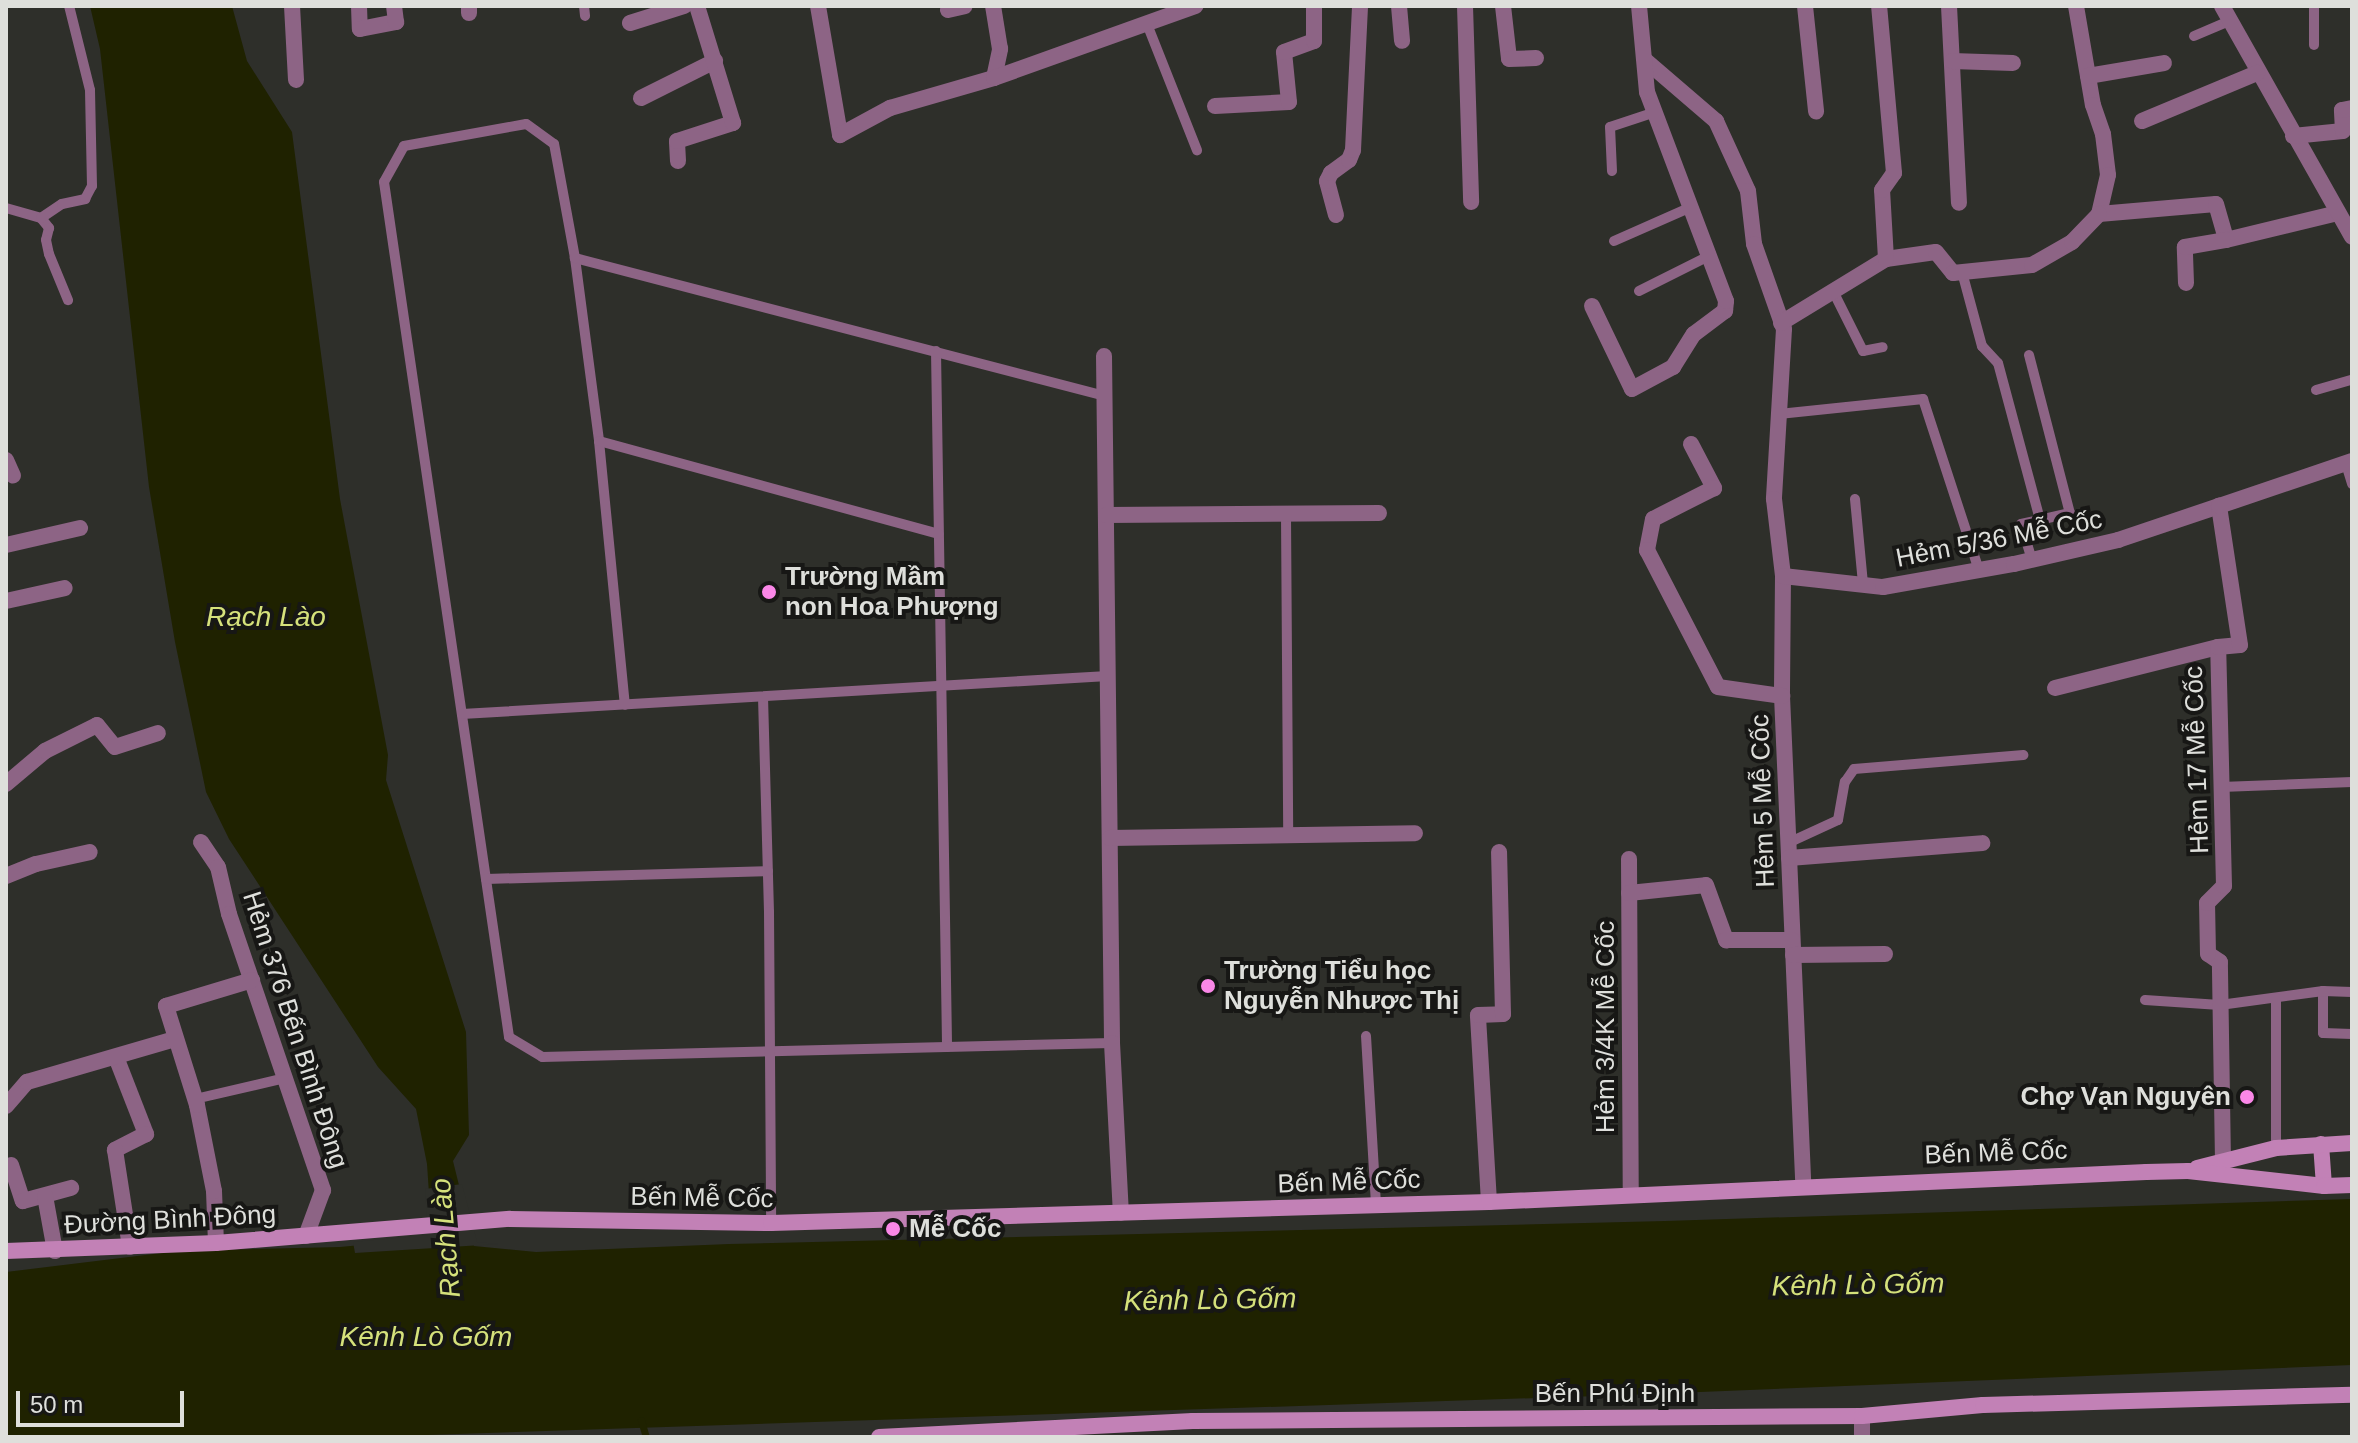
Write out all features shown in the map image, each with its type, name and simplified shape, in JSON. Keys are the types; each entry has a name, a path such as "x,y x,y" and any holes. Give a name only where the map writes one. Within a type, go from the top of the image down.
{"street":[{"path":"292,6 296,80"},
{"path":"359,6 360,29 396,22 394,6"},
{"path":"630,23 684,6"},
{"path":"678,161 677,141 733,123 697,6"},
{"path":"818,6 840,135 890,108 994,78 1195,6"},
{"path":"948,10 965,6"},
{"path":"993,6 1000,49 994,78"},
{"path":"1215,106 1289,102 1284,52 1314,41 1314,6"},
{"path":"1336,215 1327,181 1331,173 1349,160 1353,150 1360,6"},
{"path":"1399,6 1402,41"},
{"path":"1465,6 1471,202"},
{"path":"1503,6 1509,59 1536,58"},
{"path":"1592,306 1632,389 1673,367 1694,334 1725,311 1726,301 1647,92 1639,6"},
{"path":"1805,6 1816,111"},
{"path":"1879,6 1894,173 1882,190 1886,259"},
{"path":"1949,6 1959,203"},
{"path":"1645,60 1716,121 1748,191 1754,244 1781,323 1886,259 1936,252 1953,273 2032,265 2072,242 2099,214 2108,175 2103,134 2088,76 2076,6"},
{"path":"2225,13 2352,237"},
{"path":"641,98 715,61"},
{"path":"1952,61 2013,63"},
{"path":"2088,76 2164,63"},
{"path":"2142,121 2257,73"},
{"path":"2293,136 2343,131 2342,110 2352,108"},
{"path":"2099,214 2216,204 2226,240"},
{"path":"2186,283 2185,247 2338,213"},
{"name":"Hẻm 5 Mễ Cốc","path":"1781,323 1774,499 1783,576 1782,696 1803,1186"},
{"path":"1104,356 1112,1043 1121,1213"},
{"path":"1691,444 1714,488 1653,519 1647,550 1718,687 1782,696"},
{"path":"6,460 13,476"},
{"path":"2219,506 2349,462"},
{"name":"Hẻm 5/36 Mễ Cốc","path":"1783,576 1883,587 2032,560 2118,540 2219,506"},
{"name":"Hẻm 17 Mễ Cốc","path":"2219,506 2240,645 2218,647 2224,886 2207,903 2208,954 2220,962 2223,1162"},
{"path":"1106,515 1379,513"},
{"path":"6,545 80,528"},
{"path":"6,601 65,588"},
{"path":"2055,688 2218,647"},
{"path":"6,784 45,751 97,725 115,747 158,733"},
{"path":"1110,838 1415,833"},
{"name":"Hẻm 376 Bến Bình Đông","path":"201,842 218,867 229,914 323,1190 306,1236"},
{"path":"1789,851 1982,843"},
{"path":"6,876 36,864 90,852"},
{"path":"1489,1202 1478,1015 1503,1014 1499,852"},
{"name":"Hẻm 3/4K Mễ Cốc","path":"1629,859 1631,1195"},
{"path":"1629,893 1706,885 1726,940 1885,954"},
{"path":"216,1243 214,1191 195,1099 166,1006 252,980"},
{"path":"6,1106 27,1082 175,1039"},
{"path":"116,1057 146,1134 115,1150 130,1247"},
{"name":"Bến Mễ Cốc","path":"2188,1171 2276,1148 2352,1143"},
{"path":"2321,1144 2324,1186"},
{"path":"11,1165 23,1201 71,1188"},
{"name":"Bến Mễ Cốc","path":"336,1233 510,1219 771,1223 1121,1213 1489,1202 2188,1171 2324,1186 2352,1185"},
{"path":"45,1196 55,1251"},
{"name":"Đường Bình Đông","path":"6,1251 216,1243 336,1233"},
{"name":"Bến Phú Định","path":"879,1437 1070,1433 1193,1421 1862,1416 1983,1405 2352,1395"},
{"path":"1862,1416 1862,1437"}],"lane":[{"path":"41,218 62,204 85,199 92,186 90,90 69,6"},
{"path":"2314,6 2314,45"},
{"path":"2194,36 2225,13"},
{"path":"1147,24 1197,150"},
{"path":"1612,171 1610,127 1655,112"},
{"path":"625,705 599,441 575,258 554,144 526,124 404,146 384,182 509,1037 542,1057 1112,1043"},
{"path":"1614,241 1691,207"},
{"path":"6,208 41,218 49,228 46,240 49,254 68,300"},
{"path":"1639,291 1709,256"},
{"path":"575,258 1105,396"},
{"path":"1962,272 1982,346 1998,363 2040,520"},
{"path":"1833,291 1863,351 1883,347"},
{"path":"936,351 947,1047"},
{"path":"2029,355 2070,513 2021,524 2032,560"},
{"path":"2316,390 2352,380"},
{"path":"1779,414 1923,399 1979,570"},
{"path":"599,441 939,534"},
{"path":"2349,462 2352,484"},
{"path":"1855,499 1863,584"},
{"path":"1286,516 1288,835"},
{"path":"462,714 1108,676"},
{"path":"763,697 771,1223"},
{"path":"1789,851 1838,820 1845,782 1854,769 2023,755"},
{"path":"2221,787 2352,782"},
{"path":"486,879 768,871"},
{"path":"2145,1000 2220,1005 2323,991 2352,992"},
{"path":"2323,991 2323,1033 2352,1034"},
{"path":"2276,998 2276,1148"},
{"path":"1366,1036 1376,1205"},
{"path":"195,1099 285,1078"}],"water":[{"name":"Kênh Lò Gốm","path":"90,6 232,6 247,61 292,132 340,499 388,755 386,780 466,1032 469,1135 453,1161 474,1246 536,1252 2352,1199 2352,1365 1627,1395 367,1437 6,1437 6,1272 178,1251 340,1247 432,1238 427,1164 416,1109 378,1067 229,839 206,792 175,642 149,487 100,49"}],"pier":[{"path":"462,1184 477,1242 498,1244 355,1253 353,1242 428,1235 425,1189"}],"waterway":[{"path":"641,1420 646,1437"}],"place":[{"name":"Trường Mầm non Hoa Phượng","path":"769,592"},
{"name":"Trường Tiểu học Nguyễn Nhược Thị","path":"1208,986"},
{"name":"Chợ Vạn Nguyên","path":"2247,1097"},
{"name":"Mễ Cốc","path":"893,1229"}],"water label":[{"name":"Rạch Lào","path":"266,617"},
{"name":"Rạch Lào","path":"446,1238"}]}
